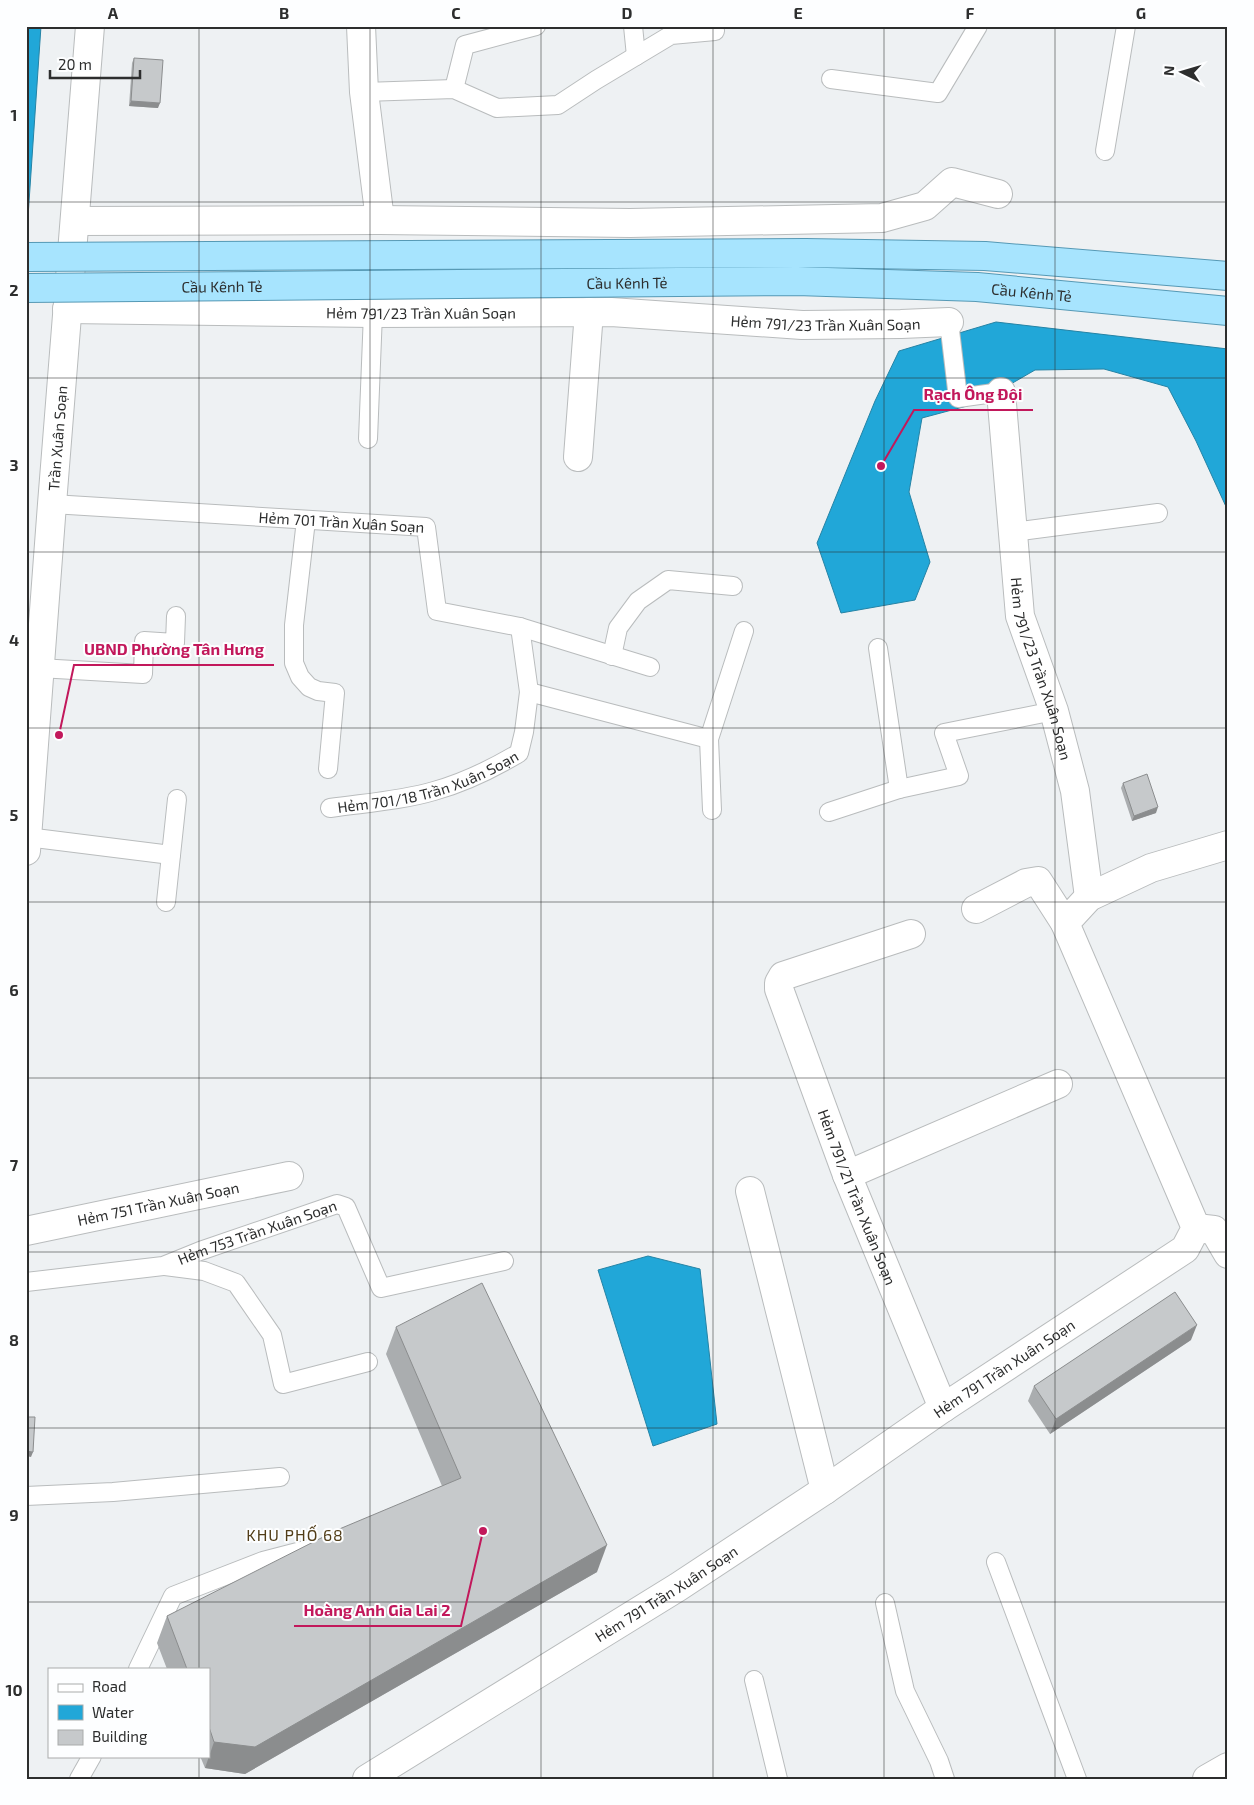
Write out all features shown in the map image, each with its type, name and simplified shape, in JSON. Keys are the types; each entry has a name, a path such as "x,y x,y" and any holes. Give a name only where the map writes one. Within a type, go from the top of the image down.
{"main road":[{"name":"Cầu Kênh Tẻ","path":"26,257 806,252 985,256 1228,276"},
{"name":"Cầu Kênh Tẻ","path":"26,288 797,281 977,287 1228,311"}],"street":[{"name":"Trần Xuân Soạn","path":"27,844 90,26"},
{"path":"362,26 364,92 380,220"},
{"path":"75,220 380,220 630,223 882,218 926,206 952,182 998,194"},
{"name":"Hẻm 791/23 Trần Xuân Soạn","path":"67,308 373,313 611,312 802,325 949,322"},
{"path":"578,457 590,312"},
{"name":"Hẻm 791/23 Trần Xuân Soạn","path":"1001,392 1020,616 1054,710 1074,791 1089,897"},
{"path":"1066,923 1089,897 1152,868 1228,845"},
{"path":"976,909 1026,883 1038,881 1066,923 1196,1228 1214,1230 1228,1254"},
{"name":"Hẻm 791/21 Trần Xuân Soạn","path":"911,934 783,976 779,983 779,989 847,1175 943,1408"},
{"path":"847,1175 1058,1084"},
{"name":"Hẻm 751 Trần Xuân Soạn","path":"26,1231 289,1176"},
{"path":"750,1191 825,1490"},
{"name":"Hẻm 791 Trần Xuân Soạn","path":"367,1779 635,1614 825,1490 943,1408 1185,1250 1196,1228"}],"lane":[{"path":"454,89 465,45 536,26"},
{"path":"633,26 636,56"},
{"path":"364,92 454,89 497,108 558,105 672,35 715,31 714,26"},
{"path":"830,79 938,93 978,26"},
{"path":"1105,151 1126,26"},
{"path":"368,439 373,313"},
{"name":"Hẻm 791/23 Trần Xuân Soạn","path":"949,322 958,398 1001,392"},
{"name":"Hẻm 701 Trần Xuân Soạn","path":"52,504 426,527 437,611 520,627 650,667"},
{"path":"1012,532 1158,513"},
{"path":"306,520 294,625 294,663 300,677 309,687 318,691 334,693 328,769"},
{"path":"612,656 618,628 638,601 668,580 733,586"},
{"path":"40,668 142,674 144,641 175,643 176,616"},
{"name":"Hẻm 701/18 Trần Xuân Soạn","path":"330,808 432,792 502,763 519,753 524,732 529,692 520,627"},
{"path":"712,810 708,739 744,631"},
{"path":"878,648 899,789"},
{"path":"529,692 708,739"},
{"path":"829,812 899,789 959,776 944,733 1054,710"},
{"path":"166,902 177,799"},
{"path":"27,844 171,855"},
{"name":"Hẻm 753 Trần Xuân Soạn","path":"163,1266 200,1251 337,1204 346,1207 381,1288 504,1261"},
{"name":"Hẻm 753 Trần Xuân Soạn","path":"26,1282 163,1266 204,1271 236,1283 272,1335 283,1384 368,1362"},
{"path":"26,1496 113,1492 280,1477"},
{"path":"138,1668 173,1596 263,1561 332,1543"},
{"path":"996,1562 1078,1779"},
{"path":"885,1603 905,1691 939,1761 945,1779"},
{"path":"754,1680 778,1779"},
{"path":"79,1779 91,1758"}],"water":[{"path":"26,26 41,26 26,246"},
{"path":"996,322 1228,349 1228,511 1196,441 1168,387 1104,369 1035,370 978,403 922,418 909,492 930,562 915,600 841,613 817,543 875,401 899,351"},
{"path":"648,1256 700,1269 717,1424 653,1446 598,1270"}],"building":[{"path":"134,58 163,60 160,103 131,101"},
{"path":"1147,774 1158,807 1134,816 1123,783"},
{"path":"482,1283 607,1545 255,1747 214,1742 210,1730 210,1668 187,1668 167,1616 337,1530 461,1478 396,1327"},
{"path":"1175,1292 1197,1325 1056,1419 1034,1386"},
{"path":"26,1417 35,1417 33,1452 26,1451"}],"place":[{"name":"Rạch Ông Đội","path":"881,466"},
{"name":"UBND Phường Tân Hưng","path":"59,735"},
{"name":"Hoàng Anh Gia Lai 2","path":"483,1531"}],"district":[{"name":"KHU PHỐ 68","path":"295,1534"}]}
